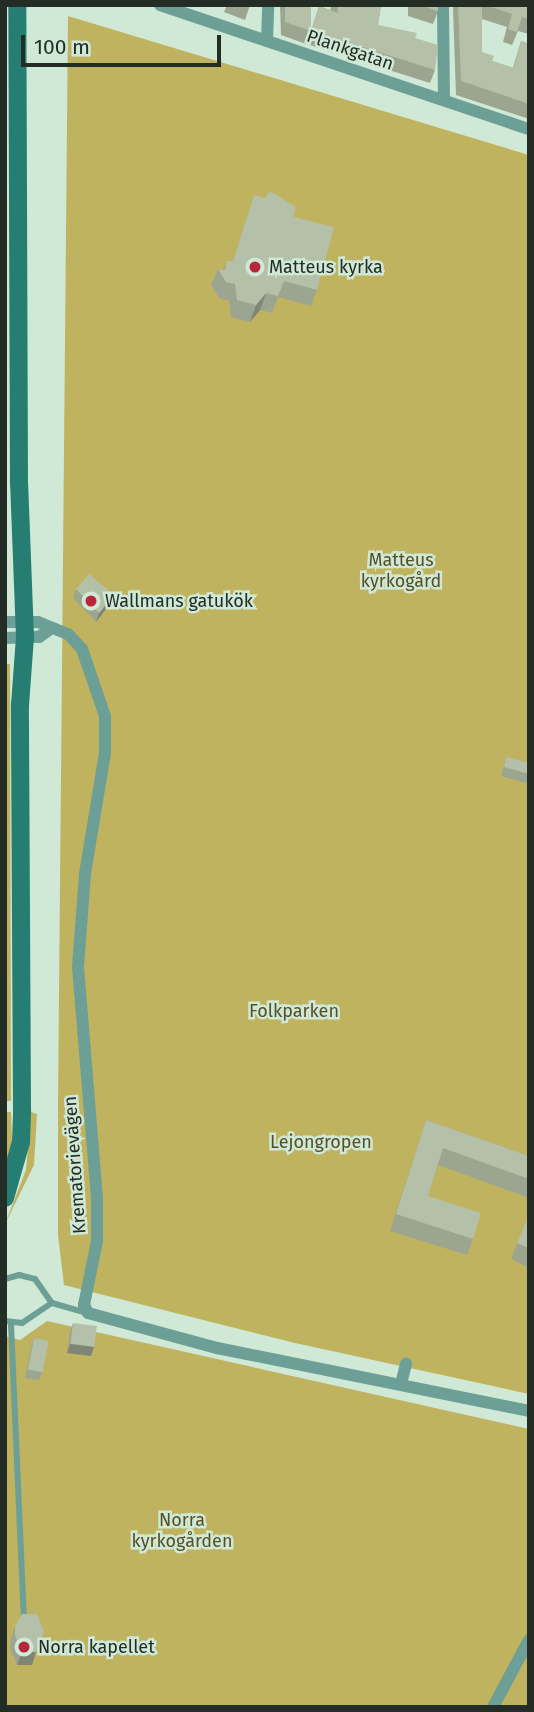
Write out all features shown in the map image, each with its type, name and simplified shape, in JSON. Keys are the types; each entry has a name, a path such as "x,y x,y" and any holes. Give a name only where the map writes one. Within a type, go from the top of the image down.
{"main road":[{"path":"5,1198 12,1187 21,1127 20,705 14,630 17,5"}],"street":[{"name":"Plankgatan","path":"160,5 267,41 317,53 529,130"},
{"path":"267,41 268,5"},
{"path":"443,5 444,100"},
{"name":"Krematorievägen","path":"14,630 39,637 49,630 68,634 82,649 105,716 105,753 88,850 78,967 97,1198 97,1241 84,1305 88,1313"},
{"path":"88,1313 217,1348 529,1411"},
{"path":"401,1384 406,1364"},
{"path":"493,1707 529,1640"}],"lane":[{"path":"5,1279 19,1275 35,1279 52,1303 88,1313"},
{"path":"24,1619 8,1322 22,1323 52,1303"}],"green space":[{"name":"Folkparken","path":"68,16 529,155 529,1394 295,1343 64,1285 58,1235 58,1103"},
{"path":"5,664 10,664 11,1101 5,1101"},
{"path":"5,1112 11,1112 12,1143 5,1175"},
{"path":"31,1112 37,1114 34,1165 5,1224 26,1170"},
{"name":"Norra kyrkogården","path":"47,1321 529,1429 529,1707 5,1707 5,1336 20,1340"}],"building":[{"path":"285,5 311,5 311,31 285,22"},
{"path":"337,5 381,5 378,25 417,33 415,38 438,45 435,70 312,31 319,6 338,13"},
{"path":"420,5 438,5 438,11"},
{"path":"458,5 482,5 482,52 494,56 492,61 514,68 521,41 529,44 529,104 461,81"},
{"path":"486,5 529,5 529,19 522,17 517,32 508,29 512,14"},
{"path":"270,191 296,207 293,217 334,227 317,290 284,281 278,296 266,293 256,305 237,300 235,284 226,282 218,269 225,270 227,261 233,261 254,195 265,198"},
{"path":"89,574 114,595 99,613 76,589"},
{"path":"506,757 529,763 529,774 504,767"},
{"path":"426,1120 529,1156 529,1179 443,1148 428,1196 481,1213 473,1239 396,1214"},
{"path":"529,1214 529,1248 517,1243"},
{"path":"73,1323 97,1326 94,1347 70,1344"},
{"path":"34,1338 49,1341 43,1372 28,1369"},
{"path":"22,1614 37,1614 44,1632 36,1652 22,1652 15,1636 15,1626"}],"place":[{"name":"Matteus kyrka","path":"255,267"},
{"name":"Wallmans gatukök","path":"91,601"},
{"name":"Norra kapellet","path":"24,1647"}],"park label":[{"name":"Matteus kyrkogård","path":"401,571"},
{"name":"Lejongropen","path":"321,1142"}]}
